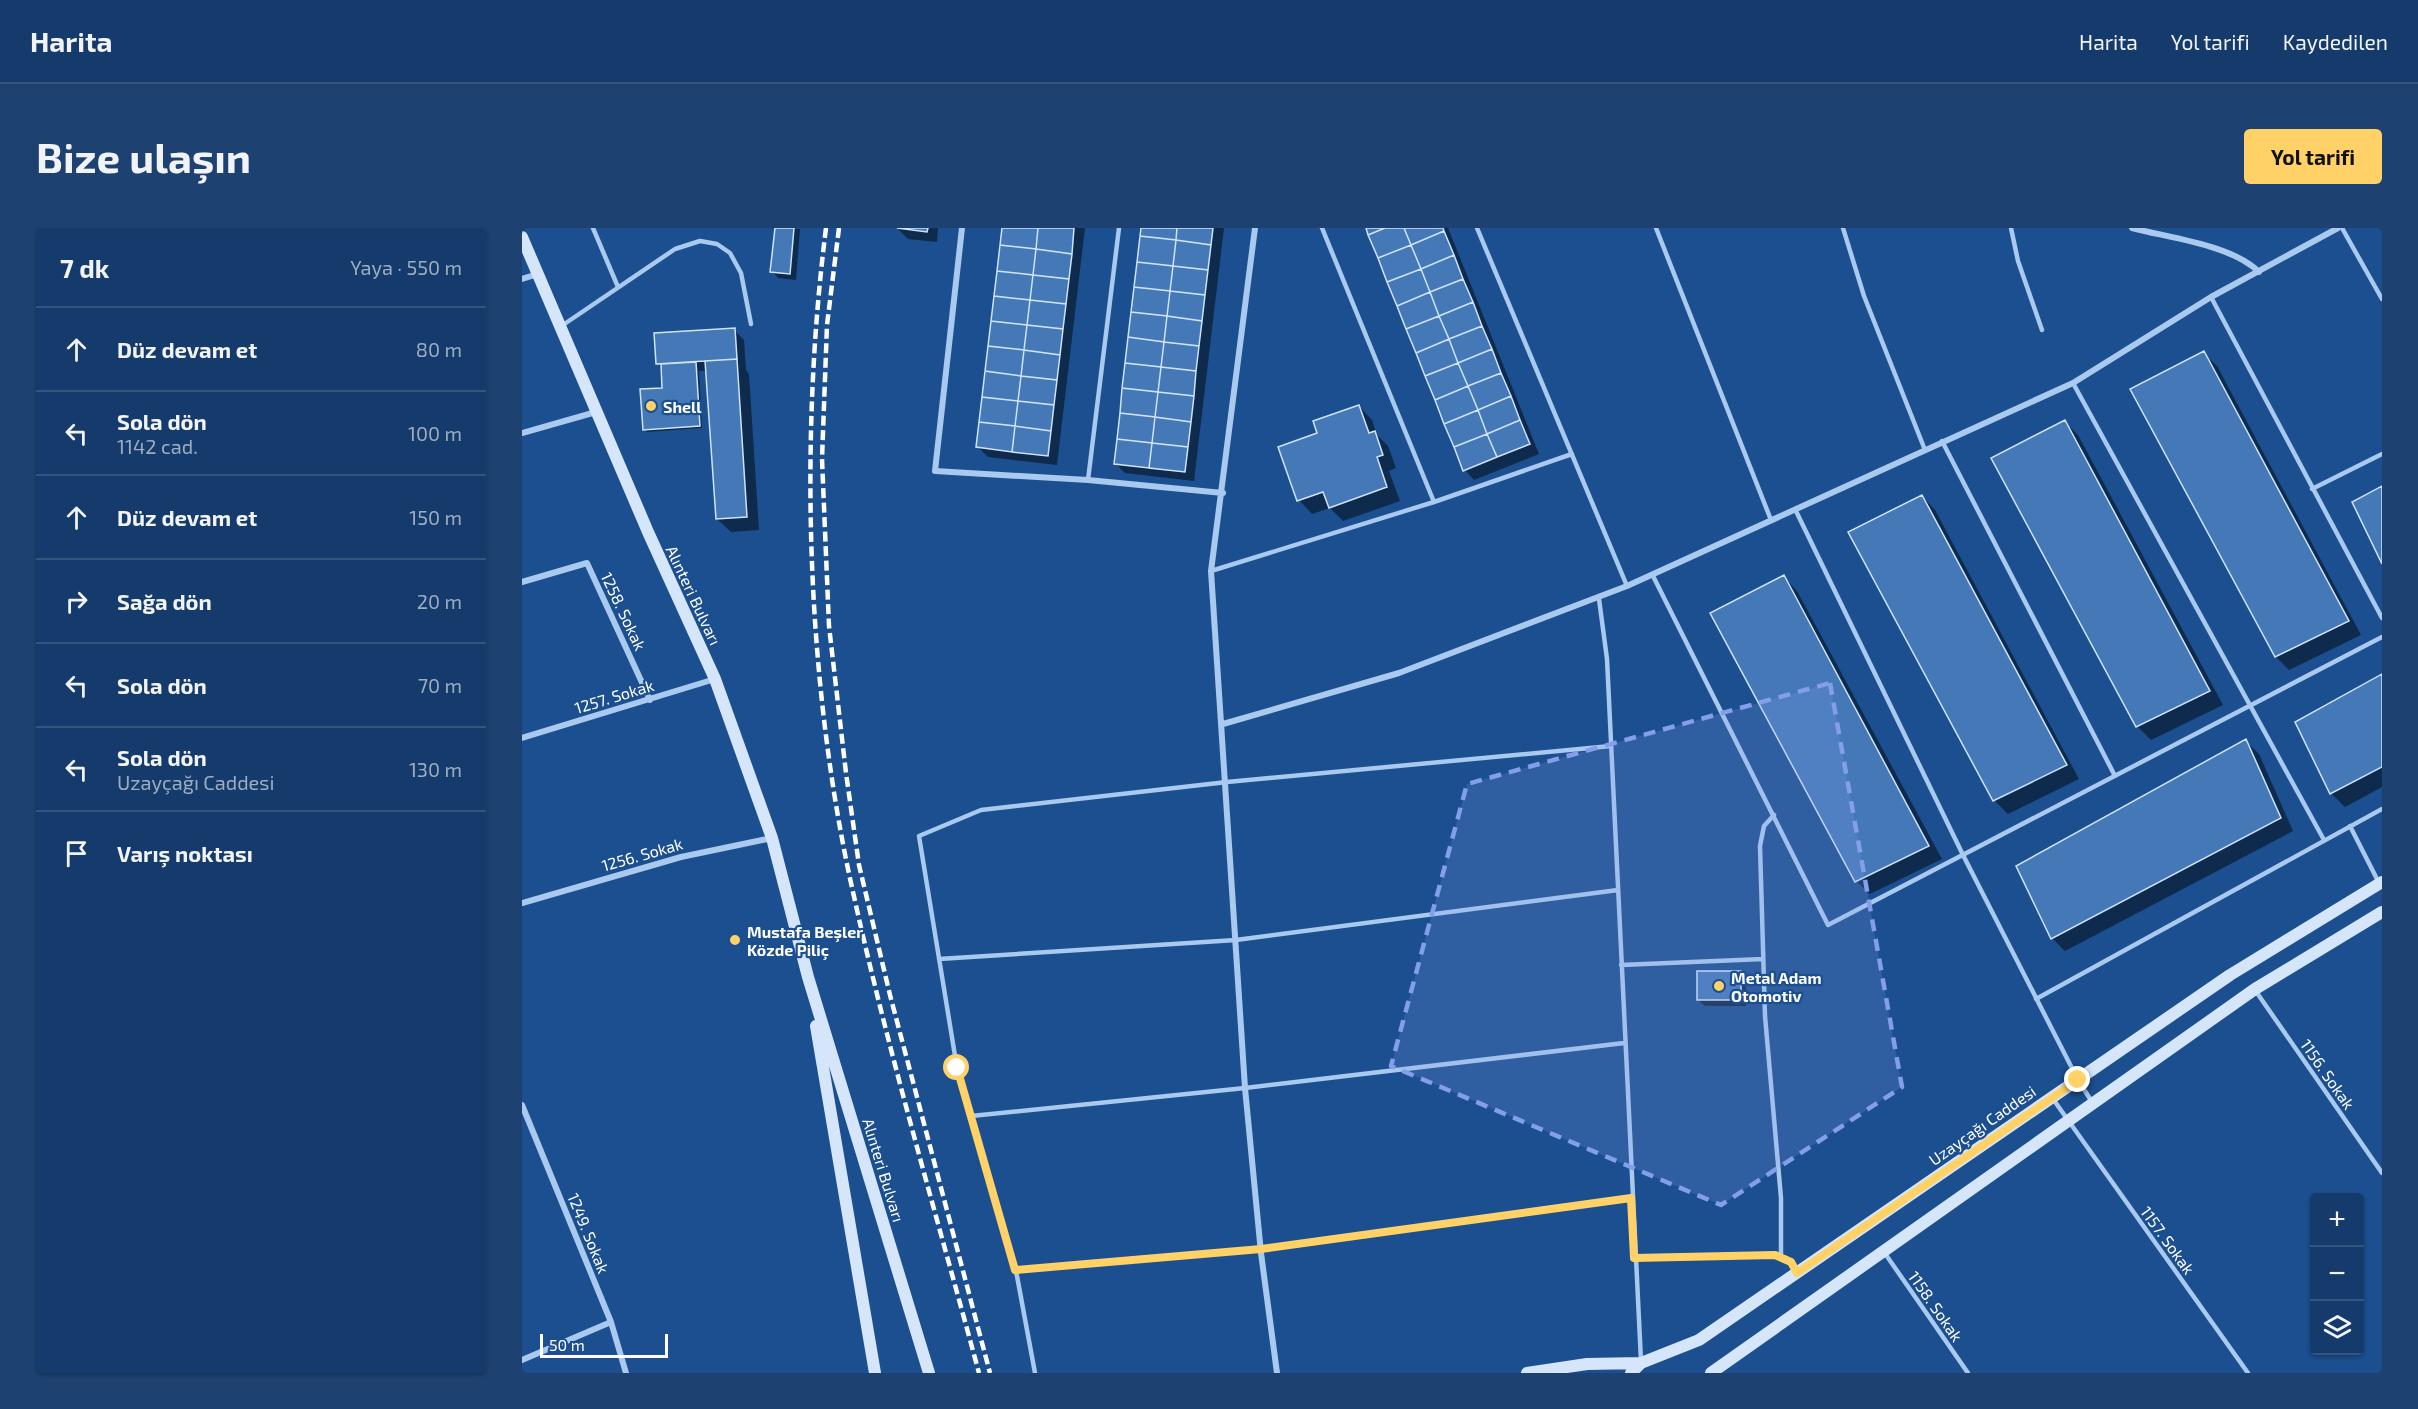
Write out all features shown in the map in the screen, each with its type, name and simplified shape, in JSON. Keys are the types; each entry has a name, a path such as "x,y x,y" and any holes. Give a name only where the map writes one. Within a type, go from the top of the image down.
{"main road":[{"name":"Alınteri Bulvarı","path":"522,237 648,532 715,679 772,838 808,977 929,1373"},
{"name":"Uzayçağı Caddesi","path":"1631,1373 1641,1363 1699,1340 2230,975 2381,883"},
{"path":"1711,1373 2255,989 2382,912"},
{"name":"Alınteri Bulvarı","path":"808,977 875,1373"},
{"path":"1527,1373 1587,1364 1641,1363"}],"street":[{"path":"962,228 935,471 1088,480 1223,493"},
{"path":"1255,228 1223,493 1211,571 1227,782 1245,1088 1261,1249 1277,1373"},
{"path":"2132,228 2232,254 2249,262 2259,272"},
{"path":"1223,724 1399,673 1599,599 2073,383 2211,297 2340,228"},
{"path":"522,279 538,274"},
{"path":"522,433 597,411"},
{"name":"1258. Sokak","path":"522,582 586,563 650,700"},
{"name":"1257. Sokak","path":"522,738 715,679"},
{"name":"1256. Sokak","path":"522,903 681,856 772,838"},
{"name":"1249. Sokak","path":"522,1105 610,1322 626,1373"},
{"path":"522,1360 610,1322"}],"lane":[{"path":"593,228 618,287"},
{"path":"1088,480 1119,228"},
{"path":"1322,228 1434,502"},
{"path":"1477,228 1627,586"},
{"path":"1656,228 1771,520"},
{"path":"1843,228 1864,296 1925,450"},
{"path":"2011,228 2016,254 2042,330"},
{"path":"2340,228 2382,299"},
{"path":"561,327 683,244 709,242 730,253 741,273 751,324"},
{"path":"2211,297 2382,618"},
{"path":"2073,383 2252,704 2324,840"},
{"path":"1942,441 2115,776"},
{"path":"1211,571 1434,502 1572,454"},
{"path":"2312,489 2382,454"},
{"path":"1795,509 1963,855 2078,1080 2093,1103"},
{"path":"1652,574 1828,925 2382,637"},
{"path":"1599,599 1607,659 1631,1198 1641,1363"},
{"path":"1035,1373 1015,1270 957,1068 919,836 981,810 1227,782 1611,746"},
{"path":"2036,999 2382,809"},
{"path":"1773,815 1764,826 1760,839 1768,1063 1782,1226 1781,1256"},
{"path":"2350,826 2381,883"},
{"path":"939,959 1236,940 1618,890"},
{"path":"1621,965 1763,959"},
{"name":"1156. Sokak","path":"2255,989 2382,1173"},
{"path":"971,1116 1245,1088 1624,1043"},
{"name":"1157. Sokak","path":"2052,1097 2248,1373"},
{"path":"1015,1270 1261,1249 1631,1198"},
{"name":"1158. Sokak","path":"1884,1252 1968,1373"},
{"path":"1634,1258 1781,1256 1791,1262 1797,1273"}],"highlighted area":[{"path":"1830,683 1902,1087 1721,1205 1391,1066 1467,784"}],"building":[{"path":"775,228 794,228 790,274 770,272"},
{"path":"897,228 928,228 927,232"},
{"path":"1002,228 1038,228 1036,249 1000,245"},
{"path":"1038,228 1074,228 1072,254 1036,249"},
{"path":"1141,228 1177,228 1176,240 1140,236"},
{"path":"1177,228 1213,228 1211,245 1176,240"},
{"path":"1366,228 1385,228 1368,235"},
{"path":"1385,228 1404,228 1411,245 1378,258 1368,235"},
{"path":"1404,228 1443,228 1444,231 1411,245"},
{"path":"1444,231 1454,255 1421,269 1411,245"},
{"path":"1140,236 1176,240 1173,266 1137,262"},
{"path":"1176,240 1211,245 1208,270 1173,266"},
{"path":"1000,245 1036,249 1033,275 997,271"},
{"path":"1411,245 1421,269 1387,282 1378,258"},
{"path":"1036,249 1072,254 1069,279 1033,275"},
{"path":"1454,255 1463,279 1430,292 1421,269"},
{"path":"1137,262 1173,266 1170,291 1134,287"},
{"path":"1173,266 1208,270 1205,295 1170,291"},
{"path":"1421,269 1430,292 1397,306 1387,282"},
{"path":"997,271 1033,275 1030,300 994,296"},
{"path":"1033,275 1069,279 1066,304 1030,300"},
{"path":"1463,279 1473,302 1439,316 1430,292"},
{"path":"1134,287 1170,291 1167,316 1131,312"},
{"path":"1170,291 1205,295 1202,321 1167,316"},
{"path":"1430,292 1439,316 1406,329 1397,306"},
{"path":"994,296 1030,300 1027,325 991,321"},
{"path":"1030,300 1066,304 1063,329 1027,325"},
{"path":"1473,302 1482,326 1449,339 1439,316"},
{"path":"1131,312 1167,316 1164,342 1128,337"},
{"path":"1167,316 1202,321 1199,346 1164,342"},
{"path":"1439,316 1449,339 1416,353 1406,329"},
{"path":"991,321 1027,325 1024,350 988,346"},
{"path":"1027,325 1063,329 1060,355 1024,350"},
{"path":"1482,326 1492,349 1458,363 1449,339"},
{"path":"735,328 737,359 656,364 654,333"},
{"path":"1128,337 1164,342 1161,367 1125,363"},
{"path":"1449,339 1458,363 1425,376 1416,353"},
{"path":"1164,342 1199,346 1196,371 1161,367"},
{"path":"988,346 1024,350 1021,376 985,371"},
{"path":"1492,349 1501,373 1468,386 1458,363"},
{"path":"1024,350 1060,355 1057,380 1021,376"},
{"path":"2204,351 2349,621 2275,657 2130,389"},
{"path":"737,359 747,517 716,519 705,361"},
{"path":"696,362 700,426 643,430 640,389 662,388 661,364"},
{"path":"1125,363 1161,367 1158,392 1122,388"},
{"path":"1458,363 1468,386 1435,400 1425,376"},
{"path":"1161,367 1196,371 1194,396 1158,392"},
{"path":"985,371 1021,376 1018,401 982,397"},
{"path":"1501,373 1511,396 1478,410 1468,386"},
{"path":"1021,376 1057,380 1054,405 1018,401"},
{"path":"1468,386 1478,410 1444,424 1435,400"},
{"path":"1122,388 1158,392 1155,417 1120,413"},
{"path":"1158,392 1194,396 1191,422 1155,417"},
{"path":"1511,396 1520,420 1487,434 1478,410"},
{"path":"982,397 1018,401 1015,426 979,422"},
{"path":"1018,401 1054,405 1051,431 1015,426"},
{"path":"1359,405 1369,433 1375,431 1383,455 1377,457 1387,487 1329,508 1323,492 1297,501 1278,447 1317,433 1313,421"},
{"path":"1478,410 1487,434 1454,447 1444,424"},
{"path":"1120,413 1155,417 1152,443 1117,439"},
{"path":"1155,417 1191,422 1188,447 1152,443"},
{"path":"1520,420 1530,444 1497,457 1487,434"},
{"path":"2065,420 2210,691 2136,727 1991,458"},
{"path":"979,422 1015,426 1012,452 976,447"},
{"path":"1015,426 1051,431 1048,456 1012,452"},
{"path":"1487,434 1497,457 1463,471 1454,447"},
{"path":"1117,439 1152,443 1149,468 1114,464"},
{"path":"1152,443 1188,447 1185,472 1149,468"},
{"path":"2382,486 2382,564 2352,502"},
{"path":"1922,495 2067,765 1993,801 1848,532"},
{"path":"1784,575 1929,846 1855,882 1710,613"},
{"path":"2382,674 2382,767 2330,794 2295,722"},
{"path":"2246,739 2281,818 2051,939 2016,866"},
{"name":"Metal Adam Otomotiv","path":"1697,971 1741,971 1741,1000 1697,1000"}],"railway":[{"path":"826,228 818,306 810,468 811,550 823,712 848,869 877,996 979,1373"},
{"path":"839,228 827,325 822,459 829,626 846,773 859,865 890,995 990,1373"}],"place":[{"name":"Shell","path":"651,406"},
{"name":"Mustafa Beşler Közde Piliç","path":"735,940"},
{"name":"Metal Adam Otomotiv","path":"1719,986"}],"route":[{"path":"957,1068 1015,1270 1261,1249 1631,1198 1634,1258 1775,1255 1791,1262 1797,1273 2078,1080"}]}
